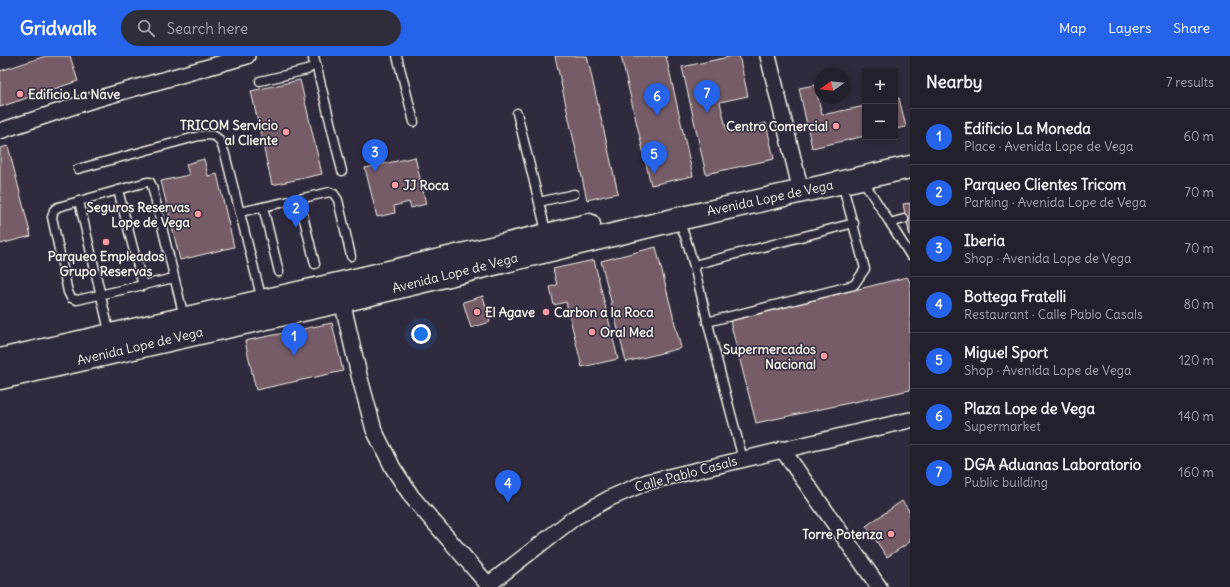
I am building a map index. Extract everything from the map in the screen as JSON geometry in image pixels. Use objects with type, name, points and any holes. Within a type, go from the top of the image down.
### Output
[{"type":"main road","name":"Avenida Lope de Vega","points":[[0,360],[262,301],[340,292],[678,219],[910,152]]},
{"type":"main road","name":"Avenida Lope de Vega","points":[[0,378],[340,292],[547,235],[799,184],[852,180],[910,167]]},
{"type":"street","points":[[0,131],[93,100],[247,56]]},
{"type":"street","points":[[768,56],[799,184]]},
{"type":"street","points":[[340,292],[358,375],[374,430],[393,468],[412,497],[489,586]]},
{"type":"street","name":"Calle Pablo Casals","points":[[489,586],[574,518],[610,498],[647,482],[910,420]]},
{"type":"street","points":[[782,449],[880,587]]},
{"type":"lane","points":[[260,81],[307,70],[314,65],[314,56]]},
{"type":"lane","points":[[314,56],[342,171]]},
{"type":"lane","points":[[397,56],[414,122]]},
{"type":"lane","points":[[517,113],[547,235]]},
{"type":"lane","points":[[78,170],[211,134],[216,136],[221,142],[262,301]]},
{"type":"lane","points":[[707,322],[854,285],[865,268],[854,223],[852,180]]},
{"type":"lane","points":[[852,180],[890,224],[910,255]]},
{"type":"lane","points":[[174,278],[76,300],[71,298],[68,292],[52,217],[54,210],[58,207],[150,182],[152,186],[184,318]]},
{"type":"lane","points":[[118,190],[143,286]]},
{"type":"lane","points":[[240,212],[330,192],[334,194],[338,200],[351,256]]},
{"type":"lane","points":[[539,202],[574,194]]},
{"type":"lane","points":[[299,199],[314,264]]},
{"type":"lane","points":[[79,202],[110,335]]},
{"type":"lane","points":[[263,207],[279,272]]},
{"type":"lane","points":[[678,219],[686,237],[694,265],[707,322],[744,459]]},
{"type":"lane","points":[[890,224],[904,219]]},
{"type":"lane","points":[[694,265],[854,223]]},
{"type":"building","name":"Edificio La Nave","points":[[46,56],[70,56],[78,81],[0,107],[0,71]]},
{"type":"building","points":[[555,56],[587,56],[618,193],[587,200]]},
{"type":"building","points":[[621,56],[666,56],[693,176],[651,185]]},
{"type":"building","points":[[739,56],[748,96],[720,102],[727,132],[766,123],[774,159],[706,174],[682,67]]},
{"type":"building","name":"TRICOM Servicio al Cliente","points":[[300,80],[322,174],[272,185],[251,91]]},
{"type":"building","name":"Centro Comercial","points":[[814,85],[814,104],[819,104],[822,115],[862,107],[862,137],[812,148],[799,88]]},
{"type":"building","points":[[898,98],[906,127],[898,128],[898,104]]},
{"type":"building","points":[[8,146],[31,236],[0,244],[0,148]]},
{"type":"building","name":"JJ Roca","points":[[415,157],[426,204],[411,208],[409,202],[394,206],[395,213],[377,217],[365,168]]},
{"type":"building","name":"Seguros Reservas Lope de Vega","points":[[204,159],[208,176],[217,174],[234,247],[180,260],[161,181],[189,175],[186,164]]},
{"type":"building","points":[[910,203],[910,237],[903,204]]},
{"type":"building","points":[[656,247],[681,348],[626,362],[601,261]]},
{"type":"building","name":"Oral Med","points":[[594,260],[618,359],[582,367],[566,302],[554,305],[550,287],[557,285],[553,269]]},
{"type":"building","name":"Supermercados Nacional","points":[[907,277],[910,282],[910,390],[756,423],[730,321]]},
{"type":"building","name":"El Agave","points":[[483,296],[490,322],[471,328],[463,302]]},
{"type":"building","points":[[332,323],[343,371],[256,390],[245,341]]},
{"type":"building","name":"Torre Potenza","points":[[902,501],[910,512],[910,542],[887,557],[866,526]]},
{"type":"place","name":"Edificio La Nave","points":[[20,94]]},
{"type":"place","name":"DGA Aduanas Laboratorio","points":[[707,113]]},
{"type":"place","name":"Plaza Lope de Vega","points":[[657,116]]},
{"type":"place","name":"Centro Comercial","points":[[836,126]]},
{"type":"place","name":"TRICOM Servicio al Cliente","points":[[286,132]]},
{"type":"place","name":"Iberia","points":[[375,172]]},
{"type":"place","name":"Miguel Sport","points":[[654,174]]},
{"type":"place","name":"JJ Roca","points":[[395,185]]},
{"type":"place","name":"Seguros Reservas Lope de Vega","points":[[198,214]]},
{"type":"place","name":"Parqueo Clientes Tricom","points":[[296,228]]},
{"type":"place","name":"Parqueo Empleados Grupo Reservas","points":[[106,242]]},
{"type":"place","name":"El Agave","points":[[477,312]]},
{"type":"place","name":"Carbon a la Roca","points":[[546,312]]},
{"type":"place","name":"Oral Med","points":[[592,332]]},
{"type":"place","name":"Edificio La Moneda","points":[[294,356]]},
{"type":"place","name":"Supermercados Nacional","points":[[824,356]]},
{"type":"place","name":"Bottega Fratelli","points":[[508,503]]},
{"type":"place","name":"Torre Potenza","points":[[891,534]]}]
